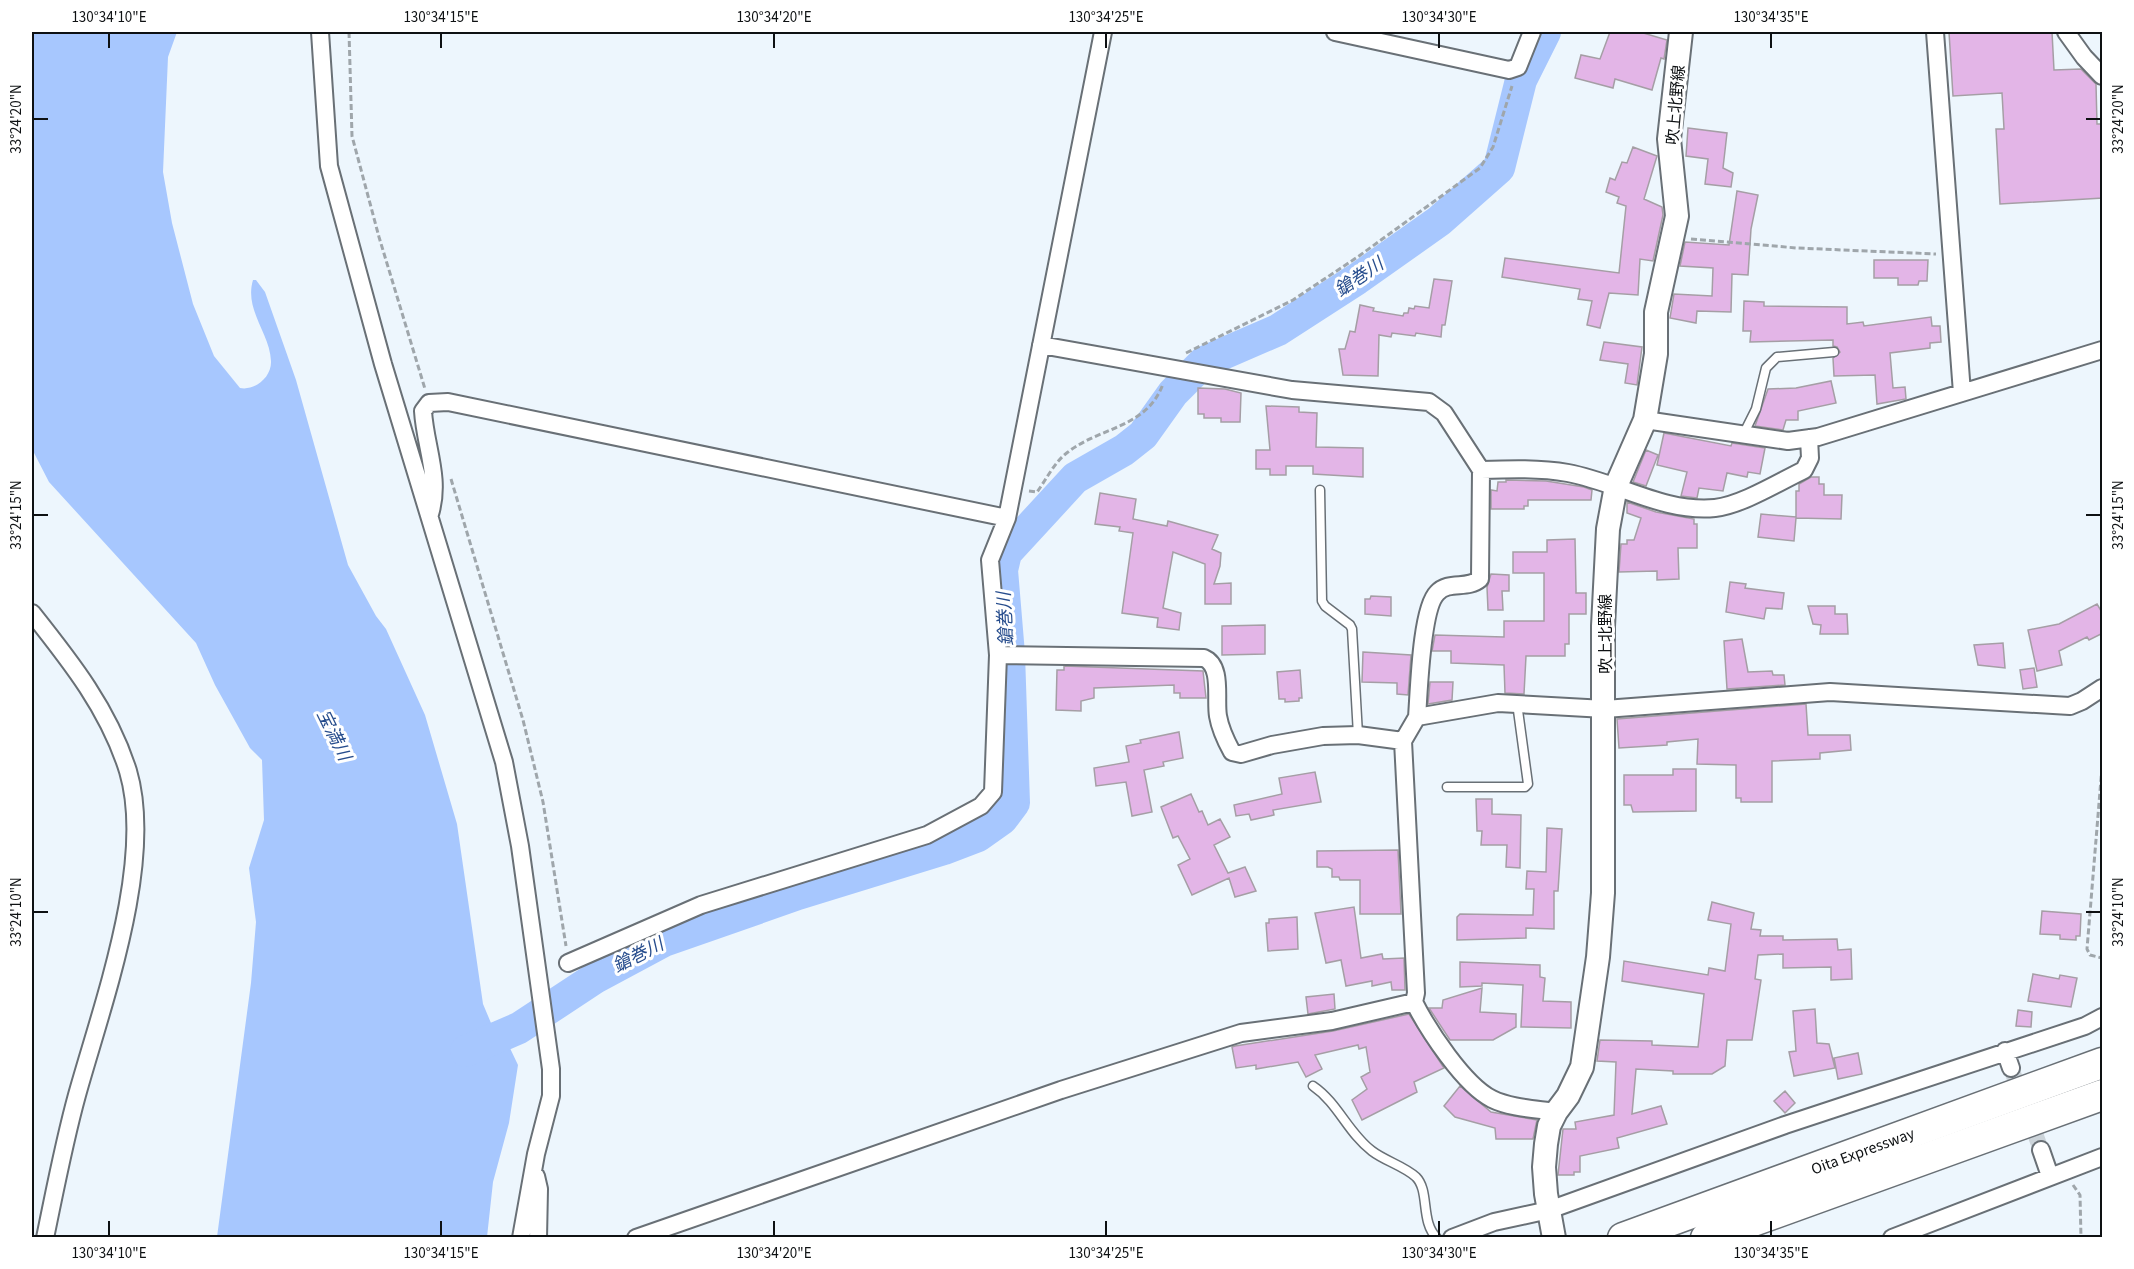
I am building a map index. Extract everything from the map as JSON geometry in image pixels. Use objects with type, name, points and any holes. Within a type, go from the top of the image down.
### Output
[{"type":"highway","name":"Oita Expressway","points":[[1623,1238],[2103,1063]]},
{"type":"highway","name":"Oita Expressway","points":[[1706,1238],[1847,1185],[2103,1095]]},
{"type":"highway","points":[[1729,1238],[1847,1185]]},
{"type":"main road","name":"吹上北野線","points":[[1554,1238],[1544,1167],[1549,1126],[1568,1096],[1582,1067],[1598,957],[1603,893],[1604,615],[1608,529],[1616,486],[1646,420],[1656,354],[1656,312],[1677,216],[1669,139],[1681,32]]},
{"type":"street","points":[[320,32],[329,166],[429,518],[504,762],[520,846],[551,1069],[551,1096],[533,1167],[521,1238]]},
{"type":"street","points":[[568,963],[701,905],[927,835],[981,806],[993,792],[998,655],[990,560],[1007,518],[1103,32]]},
{"type":"street","points":[[1335,32],[1509,70],[1518,67],[1532,32]]},
{"type":"street","points":[[1935,32],[1962,393]]},
{"type":"street","points":[[2066,32],[2084,57],[2103,76]]},
{"type":"street","points":[[1041,345],[1168,370],[1292,390],[1429,402],[1444,413],[1481,470],[1480,579],[1473,585],[1448,586],[1436,593],[1427,610],[1417,717],[1403,741],[1416,993],[1414,1002],[1429,1029],[1464,1076],[1480,1092],[1507,1104],[1556,1112]]},
{"type":"street","points":[[1646,420],[1788,441],[1809,438],[2103,350]]},
{"type":"street","points":[[429,518],[434,502],[433,464],[423,411],[429,403],[448,402],[1007,518]]},
{"type":"street","points":[[1481,470],[1513,469],[1567,473],[1677,506],[1695,509],[1719,507],[1804,470],[1810,458],[1809,438]]},
{"type":"street","points":[[32,613],[79,671],[113,731],[128,772],[133,799],[135,837],[126,915],[73,1110],[45,1238]]},
{"type":"street","points":[[998,655],[1210,660],[1215,669],[1218,717],[1232,752],[1241,754],[1272,745],[1323,736],[1358,735],[1403,741]]},
{"type":"street","points":[[1417,717],[1517,702],[1605,709],[1830,692],[2070,706],[2103,688]]},
{"type":"street","points":[[636,1238],[1061,1090],[1241,1033],[1332,1021],[1414,1002]]},
{"type":"street","points":[[1452,1238],[1494,1222],[1549,1210],[1785,1125],[2085,1026],[2103,1017]]},
{"type":"street","points":[[2005,1051],[2011,1068]]},
{"type":"street","points":[[2041,1149],[2057,1173]]},
{"type":"street","points":[[1892,1238],[2103,1157]]},
{"type":"street","points":[[533,1167],[540,1189],[538,1238]]},
{"type":"lane","points":[[1743,435],[1756,409],[1766,368],[1777,357],[1834,352]]},
{"type":"lane","points":[[1320,490],[1322,601],[1352,629],[1358,735]]},
{"type":"lane","points":[[1447,787],[1525,787],[1528,784],[1517,702]]},
{"type":"lane","points":[[1313,1086],[1335,1106],[1354,1133],[1371,1151],[1416,1177],[1422,1192],[1429,1231],[1437,1238]]},
{"type":"path","points":[[349,32],[352,136],[379,237],[429,403]]},
{"type":"path","points":[[1013,488],[1037,492],[1066,453],[1129,422],[1145,411],[1161,390],[1168,370],[1199,345],[1236,331],[1329,277],[1480,168],[1493,147],[1518,67]]},
{"type":"path","points":[[1672,237],[1797,248],[1952,255]]},
{"type":"path","points":[[452,478],[524,720],[543,802],[568,963]]},
{"type":"path","points":[[2103,767],[2087,949],[2090,955],[2103,958]]},
{"type":"path","points":[[2057,1173],[2080,1195],[2081,1238]]},
{"type":"water","name":"宝満川","points":[[32,32],[177,32],[168,57],[163,172],[172,223],[193,304],[214,356],[240,388],[246,388],[262,382],[271,367],[270,351],[254,311],[251,291],[253,280],[256,280],[265,292],[296,380],[348,565],[376,616],[386,629],[425,715],[457,824],[483,1004],[491,1023],[497,1021],[518,1065],[509,1123],[493,1182],[487,1237],[217,1237],[251,983],[256,922],[249,868],[264,820],[262,760],[250,748],[215,685],[196,643],[49,482],[32,449]]},
{"type":"building","points":[[1610,32],[1640,32],[1667,40],[1664,59],[1661,58],[1652,90],[1615,79],[1613,88],[1575,78],[1581,55],[1600,59]]},
{"type":"building","points":[[1949,32],[2052,32],[2054,70],[2081,69],[2096,84],[2097,124],[2103,124],[2103,198],[2000,204],[1996,129],[2004,129],[2002,93],[1953,96]]},
{"type":"building","points":[[1688,128],[1727,133],[1723,168],[1733,173],[1731,187],[1705,184],[1708,159],[1686,156]]},
{"type":"building","points":[[1633,147],[1657,156],[1644,199],[1662,207],[1663,215],[1653,261],[1640,259],[1638,295],[1609,293],[1600,328],[1587,325],[1592,301],[1578,299],[1580,289],[1502,277],[1505,258],[1619,273],[1626,206],[1617,203],[1619,197],[1606,192],[1610,178],[1615,180],[1622,162],[1627,163]]},
{"type":"building","points":[[1737,191],[1758,195],[1751,229],[1748,275],[1732,274],[1731,312],[1697,311],[1696,323],[1670,318],[1674,294],[1712,296],[1713,268],[1680,266],[1685,242],[1729,245]]},
{"type":"building","points":[[1874,260],[1928,260],[1927,281],[1919,281],[1918,285],[1898,285],[1898,278],[1874,278]]},
{"type":"building","points":[[1434,279],[1452,281],[1441,337],[1416,333],[1415,336],[1392,333],[1391,337],[1379,335],[1378,376],[1343,375],[1339,349],[1345,349],[1350,331],[1355,332],[1360,305],[1374,308],[1373,311],[1403,316],[1404,313],[1408,313],[1409,308],[1414,309],[1415,306],[1429,308]]},
{"type":"building","points":[[1744,301],[1764,302],[1764,306],[1847,307],[1847,324],[1863,322],[1864,326],[1931,317],[1932,326],[1940,326],[1941,342],[1930,343],[1930,348],[1890,353],[1893,388],[1905,387],[1906,399],[1877,404],[1875,375],[1834,376],[1833,358],[1840,352],[1837,347],[1833,346],[1833,340],[1750,342],[1751,331],[1743,331]]},
{"type":"building","points":[[1604,342],[1642,347],[1637,385],[1625,383],[1628,364],[1600,360]]},
{"type":"building","points":[[1831,381],[1836,403],[1798,411],[1798,420],[1786,420],[1783,430],[1755,426],[1768,389],[1796,388]]},
{"type":"building","points":[[1198,388],[1225,389],[1241,393],[1240,422],[1221,422],[1221,418],[1204,418],[1204,414],[1198,414]]},
{"type":"building","points":[[1266,406],[1299,407],[1299,412],[1317,413],[1316,447],[1363,448],[1363,477],[1313,474],[1313,466],[1286,466],[1286,475],[1270,475],[1270,469],[1256,469],[1256,450],[1270,450]]},
{"type":"building","points":[[1664,433],[1731,446],[1732,443],[1765,448],[1760,474],[1748,472],[1747,477],[1727,473],[1723,491],[1699,488],[1697,498],[1681,496],[1687,472],[1657,465]]},
{"type":"building","points":[[1646,450],[1658,455],[1646,486],[1633,482]]},
{"type":"building","points":[[1811,477],[1819,477],[1819,484],[1824,484],[1824,495],[1842,495],[1841,519],[1796,518],[1794,541],[1758,537],[1761,514],[1796,517],[1796,491],[1799,491],[1799,484]]},
{"type":"building","points":[[1506,480],[1546,481],[1584,487],[1592,490],[1591,500],[1528,500],[1528,506],[1524,506],[1524,509],[1491,509],[1491,490],[1497,491],[1498,482],[1506,482]]},
{"type":"building","points":[[1100,493],[1136,499],[1133,519],[1167,526],[1168,521],[1218,535],[1212,549],[1221,553],[1220,566],[1214,584],[1231,583],[1231,604],[1205,604],[1205,564],[1173,552],[1163,608],[1181,613],[1179,630],[1157,627],[1158,618],[1122,613],[1133,533],[1119,531],[1120,527],[1095,524]]},
{"type":"building","points":[[1627,502],[1656,512],[1694,519],[1694,524],[1697,524],[1697,548],[1678,548],[1679,579],[1657,580],[1657,571],[1619,572],[1621,544],[1627,544],[1627,540],[1634,540],[1641,518],[1627,513]]},
{"type":"building","points":[[1575,539],[1576,593],[1586,593],[1586,614],[1569,614],[1569,644],[1565,644],[1565,656],[1526,656],[1524,694],[1505,693],[1504,665],[1451,663],[1451,651],[1432,651],[1435,635],[1504,637],[1504,621],[1544,621],[1544,573],[1513,573],[1513,552],[1547,552],[1547,540]]},
{"type":"building","points":[[1491,574],[1509,575],[1509,591],[1502,591],[1503,610],[1488,610],[1487,587]]},
{"type":"building","points":[[1730,582],[1746,584],[1745,588],[1784,593],[1782,609],[1766,608],[1764,619],[1726,612]]},
{"type":"building","points":[[1371,596],[1391,597],[1391,616],[1365,614],[1365,599],[1370,599]]},
{"type":"building","points":[[2097,604],[2103,614],[2103,633],[2089,640],[2087,637],[2059,651],[2062,665],[2037,671],[2028,630],[2059,624]]},
{"type":"building","points":[[1808,606],[1835,606],[1835,614],[1847,614],[1848,634],[1820,634],[1821,625],[1813,624]]},
{"type":"building","points":[[1265,625],[1265,654],[1222,655],[1222,626]]},
{"type":"building","points":[[1742,639],[1748,672],[1772,671],[1773,675],[1784,675],[1785,685],[1727,689],[1724,641]]},
{"type":"building","points":[[2003,643],[2005,668],[1978,665],[1974,645]]},
{"type":"building","points":[[1363,652],[1411,655],[1408,695],[1397,694],[1397,683],[1362,682]]},
{"type":"building","points":[[1064,666],[1203,671],[1206,698],[1180,698],[1180,693],[1174,693],[1174,685],[1094,688],[1094,698],[1081,701],[1081,711],[1056,710],[1057,670],[1064,670]]},
{"type":"building","points":[[2034,668],[2037,687],[2023,689],[2020,670]]},
{"type":"building","points":[[1300,670],[1302,698],[1299,698],[1299,701],[1285,702],[1285,699],[1279,699],[1277,672]]},
{"type":"building","points":[[1430,682],[1453,682],[1452,700],[1428,704]]},
{"type":"building","points":[[1806,704],[1808,735],[1850,735],[1851,750],[1820,753],[1820,759],[1772,761],[1772,802],[1741,802],[1741,798],[1736,798],[1736,765],[1697,764],[1698,739],[1667,742],[1667,745],[1619,748],[1617,719]]},
{"type":"building","points":[[1179,732],[1183,758],[1163,762],[1164,766],[1144,770],[1152,812],[1132,816],[1126,782],[1096,786],[1094,768],[1129,762],[1126,746],[1141,743],[1140,740]]},
{"type":"building","points":[[1673,769],[1696,769],[1696,811],[1633,812],[1631,805],[1624,805],[1624,775],[1673,775]]},
{"type":"building","points":[[1315,772],[1321,802],[1273,810],[1274,815],[1251,820],[1249,814],[1236,816],[1234,805],[1282,794],[1279,778]]},
{"type":"building","points":[[1191,794],[1208,825],[1220,819],[1230,837],[1214,845],[1228,873],[1245,867],[1256,891],[1235,897],[1229,878],[1192,895],[1178,865],[1190,859],[1178,836],[1173,838],[1161,807]]},
{"type":"building","points":[[1476,799],[1492,799],[1492,814],[1521,815],[1520,868],[1506,867],[1507,845],[1481,845],[1482,831],[1477,831]]},
{"type":"building","points":[[1547,828],[1562,829],[1558,891],[1554,891],[1554,929],[1526,928],[1526,938],[1457,940],[1457,917],[1460,914],[1533,915],[1534,889],[1526,889],[1527,871],[1546,872]]},
{"type":"building","points":[[1398,850],[1401,914],[1360,914],[1360,880],[1340,880],[1339,877],[1332,877],[1332,869],[1317,867],[1317,851]]},
{"type":"building","points":[[1712,902],[1754,913],[1751,929],[1761,930],[1760,936],[1783,936],[1783,940],[1837,939],[1838,950],[1851,949],[1852,979],[1831,980],[1831,967],[1783,968],[1783,954],[1758,955],[1755,979],[1761,980],[1752,1040],[1727,1040],[1725,1066],[1712,1074],[1673,1074],[1673,1071],[1636,1069],[1632,1114],[1661,1106],[1667,1124],[1617,1138],[1619,1148],[1580,1156],[1580,1172],[1574,1172],[1574,1175],[1558,1175],[1563,1129],[1576,1129],[1575,1122],[1614,1115],[1616,1062],[1597,1061],[1600,1040],[1652,1041],[1652,1045],[1698,1047],[1704,994],[1622,981],[1624,961],[1708,975],[1709,968],[1725,971],[1731,924],[1708,920]]},
{"type":"building","points":[[1354,907],[1361,958],[1382,954],[1383,959],[1404,958],[1405,990],[1392,990],[1391,982],[1372,986],[1372,981],[1346,986],[1341,960],[1326,963],[1315,913]]},
{"type":"building","points":[[2042,911],[2081,914],[2080,936],[2076,936],[2076,940],[2060,939],[2060,935],[2040,934]]},
{"type":"building","points":[[1297,917],[1298,949],[1268,951],[1266,923],[1269,923],[1269,919]]},
{"type":"building","points":[[1460,962],[1540,965],[1540,977],[1545,978],[1543,1001],[1571,1002],[1571,1028],[1521,1027],[1523,985],[1482,983],[1482,986],[1460,987]]},
{"type":"building","points":[[2033,974],[2059,979],[2060,975],[2077,978],[2071,1007],[2028,1001]]},
{"type":"building","points":[[1482,988],[1480,1012],[1516,1014],[1516,1027],[1493,1040],[1450,1040],[1429,1008],[1442,1008],[1443,1000]]},
{"type":"building","points":[[1334,994],[1335,1009],[1308,1014],[1306,997]]},
{"type":"building","points":[[1815,1009],[1817,1043],[1829,1044],[1835,1068],[1794,1076],[1789,1052],[1796,1051],[1793,1011]]},
{"type":"building","points":[[2018,1010],[2032,1012],[2031,1027],[2016,1026]]},
{"type":"building","points":[[1409,1014],[1444,1068],[1414,1082],[1417,1092],[1362,1120],[1352,1100],[1367,1089],[1361,1077],[1370,1072],[1366,1047],[1359,1049],[1358,1045],[1315,1055],[1322,1069],[1306,1077],[1298,1062],[1256,1069],[1256,1065],[1236,1068],[1232,1047],[1235,1046],[1333,1031]]},
{"type":"building","points":[[1858,1053],[1862,1074],[1838,1079],[1834,1058]]},
{"type":"building","points":[[1460,1086],[1491,1112],[1537,1120],[1533,1139],[1496,1139],[1495,1128],[1455,1117],[1444,1106]]},
{"type":"building","points":[[1785,1091],[1795,1103],[1785,1113],[1774,1101]]},
{"type":"waterway","name":"鎗巻川","points":[[466,1051],[519,1028],[595,978],[664,941],[798,894],[944,849],[978,836],[1002,819],[1014,803],[1009,654],[1002,570],[1006,553],[1075,478],[1124,450],[1143,435],[1173,393],[1204,362],[1278,330],[1357,279],[1439,221],[1499,168],[1521,80],[1545,32]]},
{"type":"tunnel","points":[[2011,1068],[2041,1150]]}]
